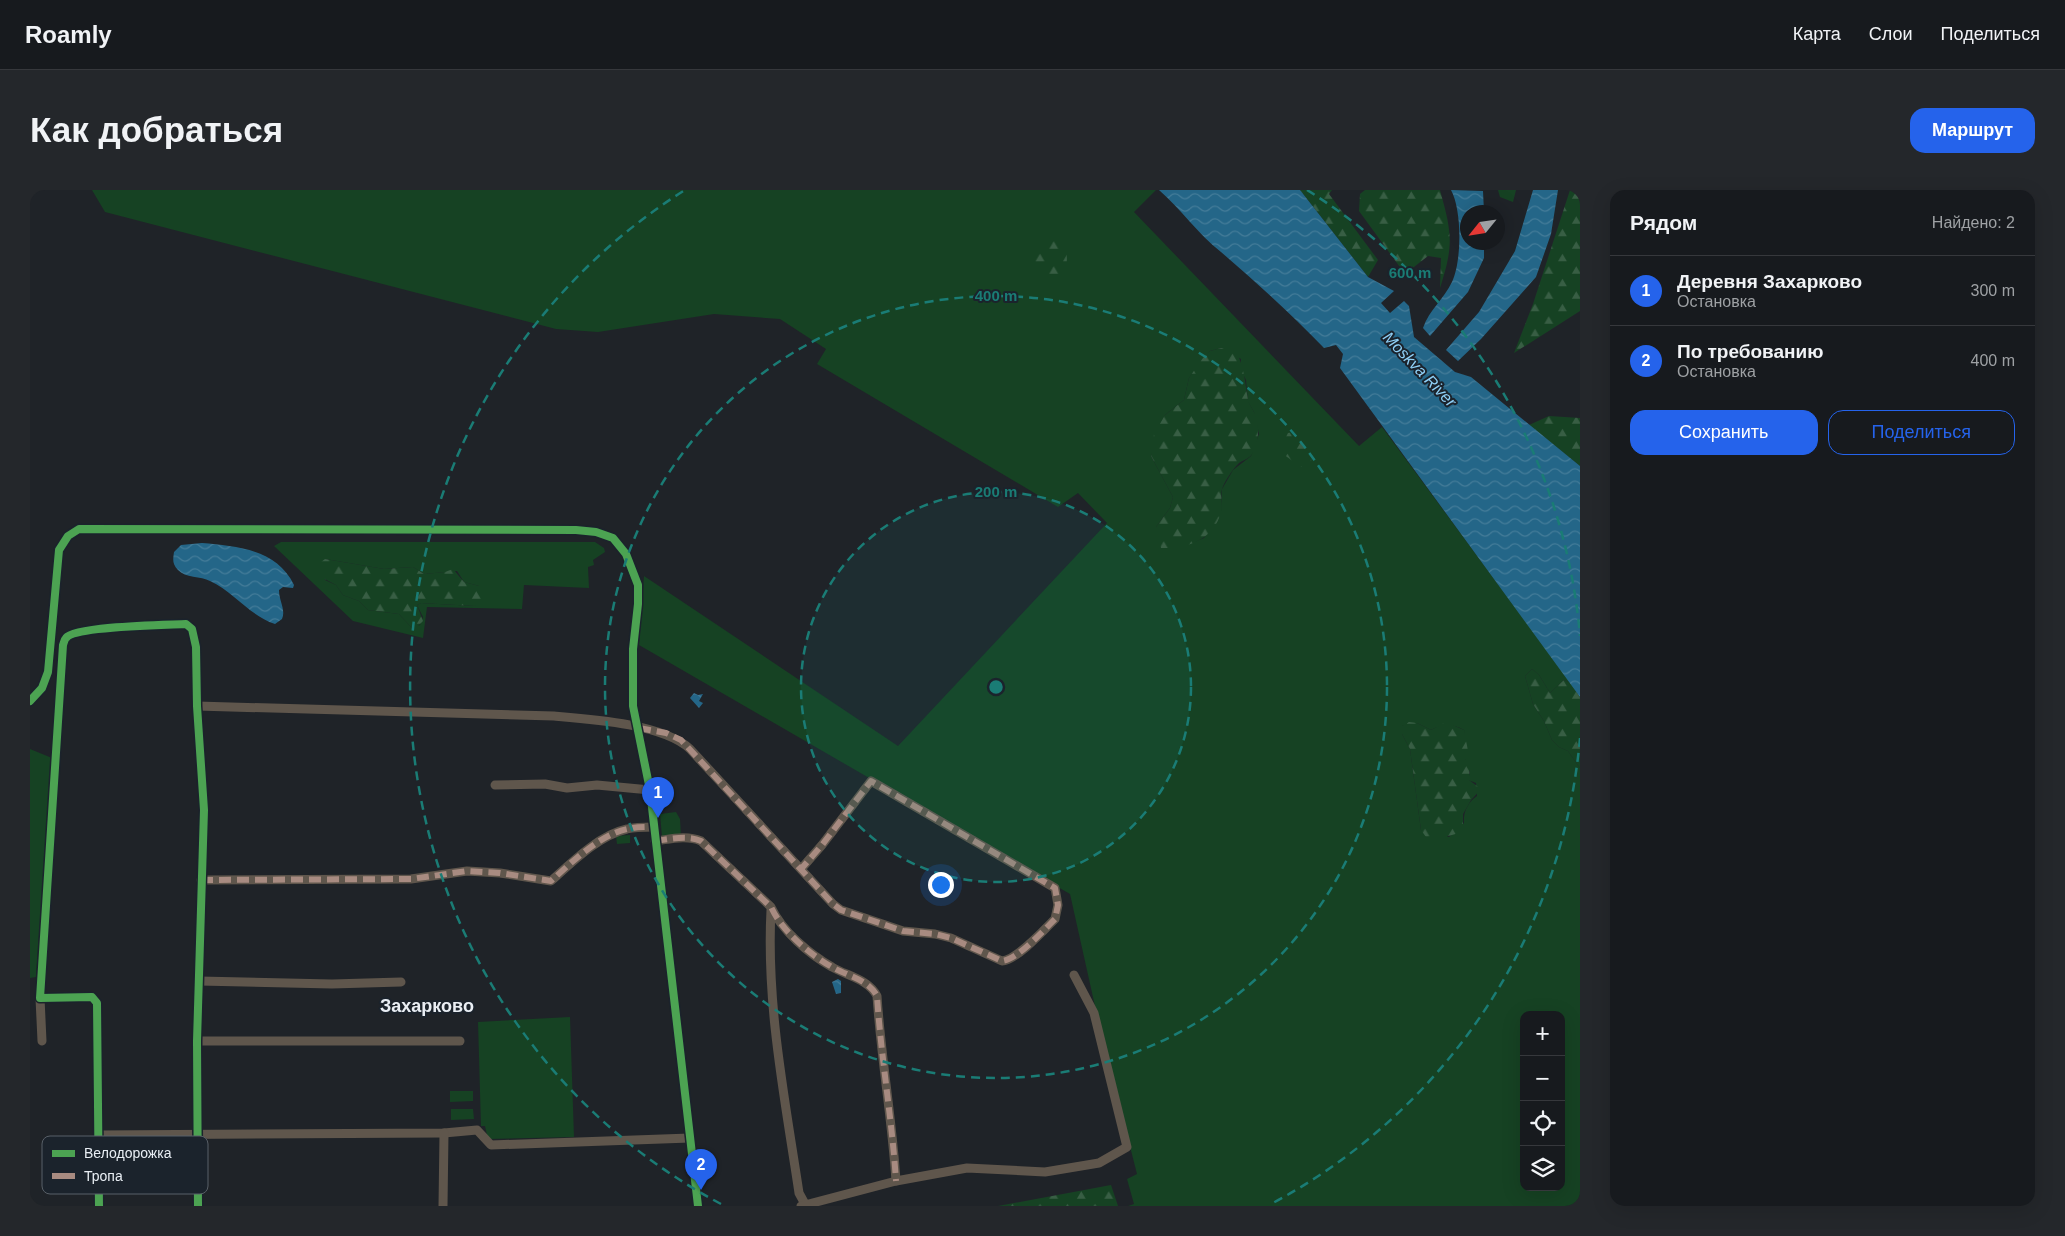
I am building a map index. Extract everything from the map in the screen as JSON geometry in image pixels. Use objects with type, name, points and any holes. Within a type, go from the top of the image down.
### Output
[{"type":"street","points":[[30,702],[42,688],[48,672],[60,550],[68,536],[79,529],[576,530],[596,532],[613,538],[626,554],[636,576],[638,604],[633,650],[633,706],[639,728],[650,790],[698,1206]]},
{"type":"street","points":[[42,1041],[40,998],[63,645],[66,638],[72,634],[102,628],[186,624],[192,629],[196,647],[197,706],[204,810],[197,1041],[198,1135]]},
{"type":"street","points":[[197,706],[554,716],[599,719],[666,734],[681,740],[801,869],[841,910],[903,931],[935,934],[951,938],[1002,961],[1006,961],[1024,948],[1055,919],[1057,913],[1055,888],[871,781],[801,869]]},
{"type":"street","points":[[495,785],[544,784],[567,788],[597,785],[650,790]]},
{"type":"street","points":[[201,880],[412,879],[467,871],[500,873],[551,881],[583,852],[617,832],[627,829],[654,827]]},
{"type":"street","points":[[655,841],[694,838],[701,842],[771,907],[776,918],[815,956],[831,967],[868,984],[877,996],[880,1046],[888,1093],[896,1180]]},
{"type":"street","points":[[771,907],[770,933],[773,1008],[782,1087],[799,1193],[803,1205],[896,1180],[967,1168],[1044,1172],[1099,1163],[1127,1147],[1094,1013],[1074,975]]},
{"type":"street","points":[[199,981],[332,984],[401,982]]},
{"type":"street","points":[[40,998],[92,997],[97,1003],[98,1135],[444,1133],[477,1130],[492,1145],[690,1138]]},
{"type":"street","points":[[197,1041],[460,1041]]},
{"type":"street","points":[[443,1206],[444,1133]]},
{"type":"green space","points":[[92,190],[1156,190],[1134,212],[1359,446],[1382,427],[1571,683],[1564,680],[1550,693],[1539,675],[1532,669],[1525,676],[1533,704],[1544,721],[1552,740],[1559,747],[1568,751],[1580,768],[1580,1206],[1128,1206],[1134,1204],[1127,1179],[1137,1174],[1101,1033],[1070,894],[639,645],[644,576],[898,746],[1107,523],[1078,493],[1058,507],[817,364],[826,349],[780,319],[714,314],[598,332],[556,329],[105,212]],"holes":[[[1221,348],[1241,359],[1241,370],[1246,380],[1248,402],[1254,412],[1259,434],[1251,456],[1233,470],[1222,489],[1221,511],[1204,538],[1194,542],[1156,527],[1170,508],[1173,497],[1151,456],[1165,415],[1184,400],[1189,378],[1210,351]],[[1417,723],[1431,730],[1448,725],[1464,730],[1465,759],[1470,772],[1468,780],[1476,783],[1477,796],[1467,808],[1464,815],[1464,823],[1449,837],[1442,834],[1435,836],[1421,830],[1410,749],[1402,734],[1402,726]]]},
{"type":"green space","points":[[1300,190],[1332,190],[1329,194],[1378,260],[1368,277]]},
{"type":"green space","points":[[1365,190],[1440,190],[1450,239],[1448,260],[1440,288],[1441,258],[1428,256],[1405,274],[1359,211],[1360,194]]},
{"type":"green space","points":[[1498,190],[1516,190],[1513,202],[1500,197]]},
{"type":"green space","points":[[1570,190],[1580,190],[1580,311],[1514,353],[1533,304]]},
{"type":"green space","points":[[1052,237],[1061,244],[1066,252],[1066,267],[1064,272],[1043,279],[1034,269],[1034,255],[1041,239]]},
{"type":"green space","points":[[1221,348],[1235,349],[1240,361],[1249,404],[1258,424],[1256,445],[1251,456],[1239,463],[1225,482],[1221,492],[1222,506],[1218,521],[1206,536],[1181,547],[1161,548],[1156,527],[1170,508],[1173,497],[1151,456],[1154,434],[1165,415],[1184,400],[1189,378],[1202,359],[1210,351]]},
{"type":"green space","points":[[1549,416],[1580,418],[1580,466],[1529,425]]},
{"type":"green space","points":[[1299,431],[1309,438],[1314,448],[1311,461],[1301,467],[1283,454],[1283,443],[1288,433]]},
{"type":"green space","points":[[281,542],[595,542],[604,548],[605,552],[593,560],[594,565],[588,567],[589,588],[524,585],[522,609],[427,607],[423,638],[353,621],[274,546]],"holes":[[[325,559],[384,569],[413,567],[424,574],[457,571],[464,582],[479,586],[475,606],[421,603],[417,605],[423,617],[420,625],[412,628],[399,614],[368,610],[359,601],[343,595],[336,585],[325,580]]]},
{"type":"green space","points":[[325,559],[384,569],[413,567],[424,574],[445,572],[453,569],[464,582],[479,586],[484,593],[481,601],[475,606],[421,603],[417,605],[423,621],[416,628],[412,628],[399,614],[368,610],[359,601],[343,595],[336,585],[321,577],[316,566]]},
{"type":"green space","points":[[1532,669],[1539,675],[1550,693],[1564,680],[1571,683],[1580,697],[1580,768],[1568,751],[1559,747],[1552,740],[1544,721],[1533,704],[1525,676]]},
{"type":"green space","points":[[1409,722],[1417,723],[1431,730],[1446,722],[1464,730],[1468,751],[1465,759],[1470,764],[1469,780],[1481,789],[1471,800],[1463,814],[1463,830],[1459,833],[1426,837],[1421,830],[1410,749],[1402,734],[1402,726]]},
{"type":"green space","points":[[30,749],[52,758],[36,977],[30,978]]},
{"type":"green space","points":[[676,812],[680,819],[681,836],[662,837],[660,814]]},
{"type":"green space","points":[[630,835],[630,843],[617,844],[616,836]]},
{"type":"green space","points":[[570,1017],[574,1137],[488,1139],[485,1126],[481,1126],[478,1022]]},
{"type":"green space","points":[[450,1091],[473,1091],[473,1101],[450,1102]]},
{"type":"green space","points":[[451,1109],[473,1109],[474,1119],[451,1120]]},
{"type":"green space","points":[[1111,1185],[1118,1206],[998,1206]]},
{"type":"water","name":"Moskva River","points":[[1159,190],[1300,190],[1368,277],[1394,291],[1381,303],[1390,313],[1404,301],[1409,306],[1414,337],[1455,372],[1471,377],[1580,466],[1580,697],[1340,368],[1343,354],[1336,345],[1324,348],[1274,299],[1205,237]]},
{"type":"water","points":[[1451,190],[1483,191],[1484,205],[1460,205],[1460,250],[1484,250],[1484,258],[1468,292],[1430,336],[1423,328],[1452,282],[1458,262],[1459,222],[1455,199]]},
{"type":"water","points":[[1533,190],[1558,190],[1551,234],[1536,277],[1481,339],[1458,361],[1446,350],[1479,312],[1515,251]]},
{"type":"water","points":[[202,543],[242,548],[254,552],[277,564],[287,573],[294,585],[293,588],[283,587],[279,590],[283,612],[282,619],[275,624],[266,620],[219,586],[206,579],[181,573],[174,564],[174,552],[181,545]]},
{"type":"water","points":[[694,693],[698,695],[703,694],[699,701],[703,703],[699,708],[690,698]]},
{"type":"water","points":[[838,979],[841,981],[841,993],[836,994],[832,982]]},
{"type":"marked path","points":[[639,728],[666,733],[681,740],[833,904],[841,910],[903,931],[935,934],[951,938],[1002,961],[1015,956],[1030,944],[1055,919],[1058,905],[1055,888],[871,781],[801,869]]},
{"type":"marked path","points":[[201,880],[411,879],[467,871],[500,873],[551,881],[586,850],[606,837],[630,828],[654,827]]},
{"type":"marked path","points":[[655,841],[685,838],[701,841],[771,907],[782,925],[805,949],[832,967],[863,982],[873,990],[877,996],[896,1181]]},
{"type":"cycle path","points":[[30,701],[42,688],[48,672],[59,550],[68,536],[79,529],[576,530],[596,532],[613,538],[626,554],[638,585],[633,649],[633,706],[650,790],[698,1206]]},
{"type":"cycle path","points":[[98,1136],[97,1003],[92,997],[40,998],[63,645],[66,638],[86,631],[186,624],[192,629],[196,647],[197,706],[204,810],[197,1041],[198,1136]]},
{"type":"cycle path","points":[[99,1194],[99,1206]]},
{"type":"cycle path","points":[[198,1194],[198,1206]]},
{"type":"place","name":"Деревня Захарково","points":[[658,818]]},
{"type":"place","name":"По требованию","points":[[701,1190]]},
{"type":"district","name":"Захарково","points":[[427,1006]]}]
